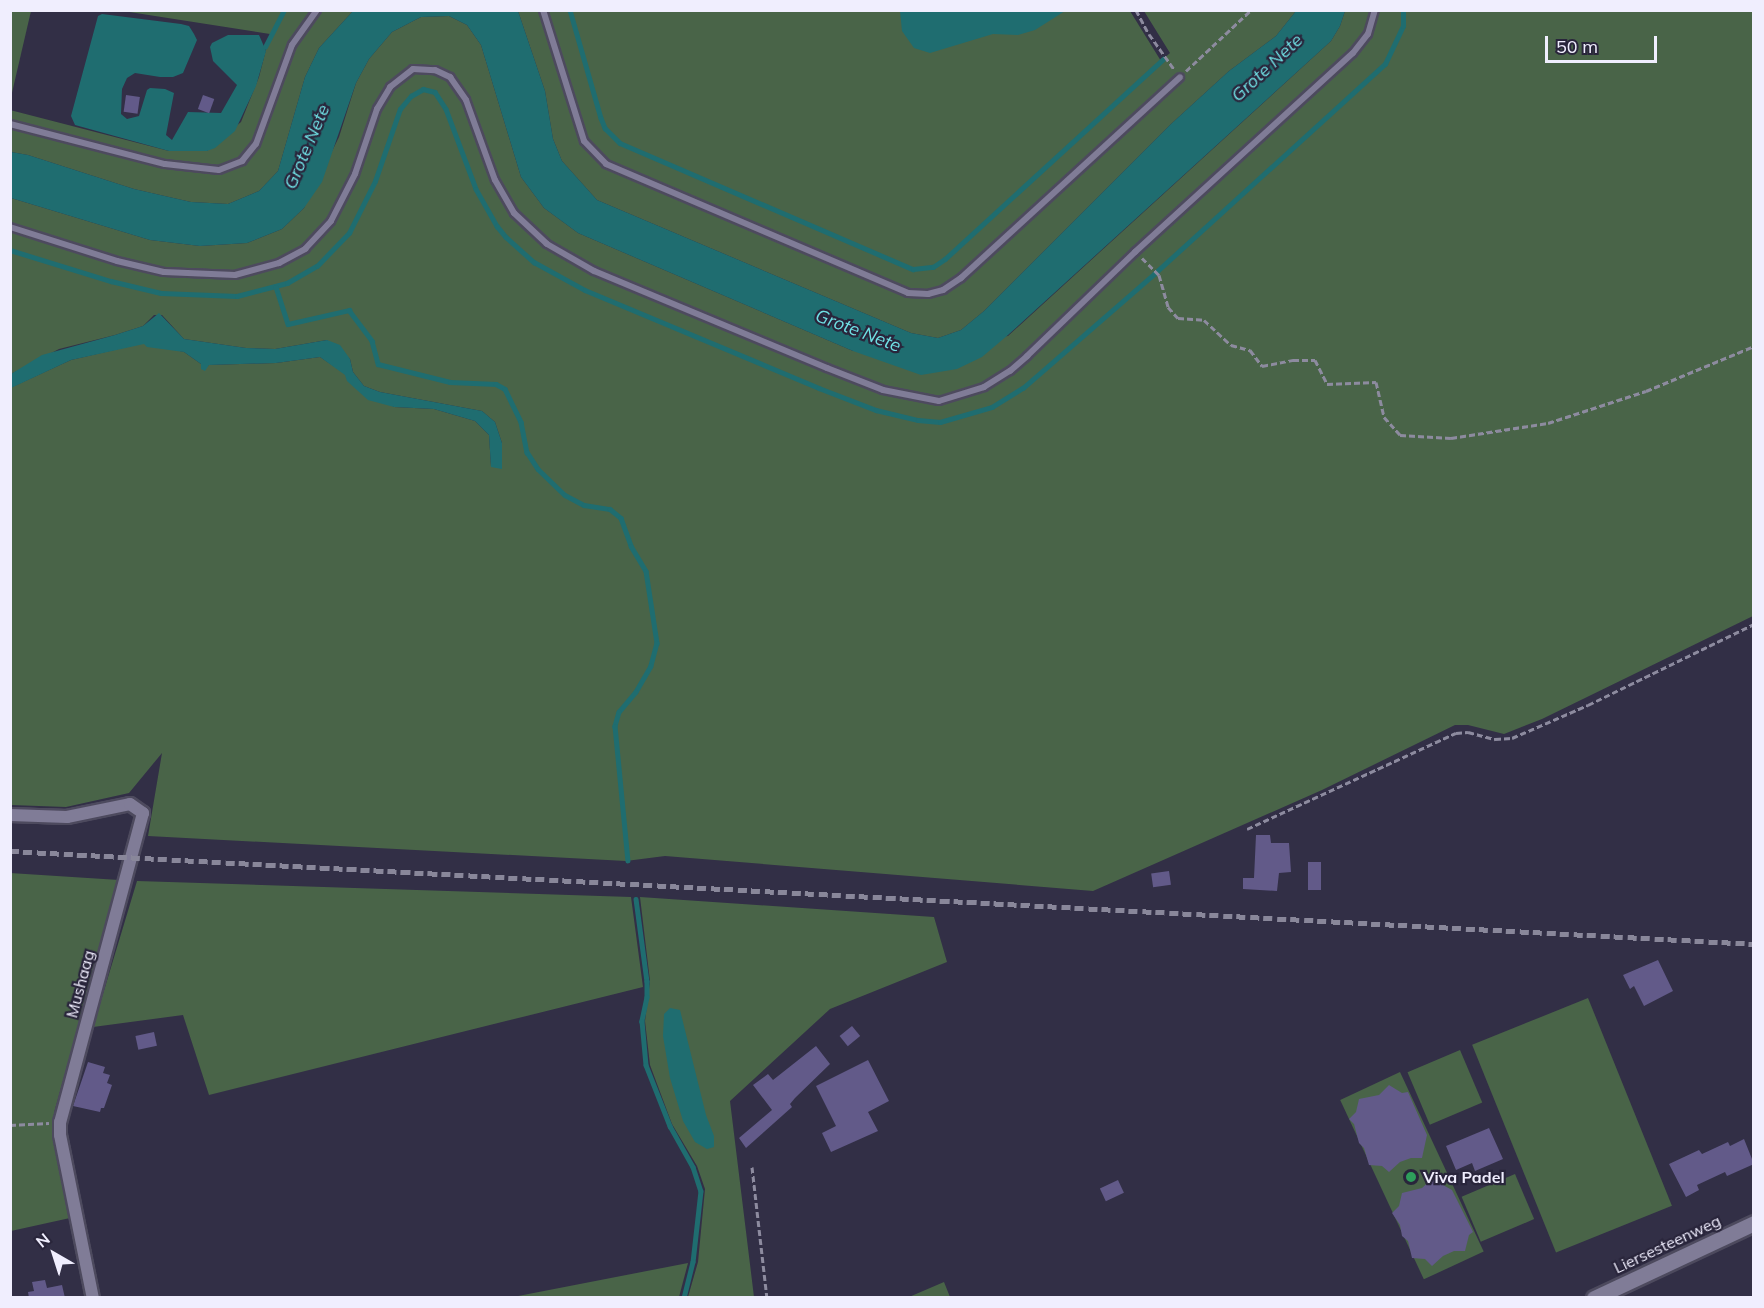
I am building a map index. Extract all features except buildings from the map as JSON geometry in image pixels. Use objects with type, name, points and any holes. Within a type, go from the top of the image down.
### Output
[{"type":"street","name":"Mushaag","points":[[10,815],[67,817],[130,804],[143,813],[60,1122],[60,1135],[93,1298]]},
{"type":"street","name":"Liersesteenweg","points":[[1594,1298],[1754,1223]]},
{"type":"lane","points":[[10,124],[165,164],[219,170],[242,161],[256,144],[292,45],[316,10]]},
{"type":"lane","points":[[543,10],[584,141],[606,164],[908,293],[928,294],[943,290],[961,278],[1180,77]]},
{"type":"lane","points":[[10,227],[117,261],[164,272],[235,275],[279,263],[304,249],[331,221],[355,174],[382,99],[397,79],[413,69],[423,68],[445,73],[461,92],[501,192],[522,223],[547,244],[604,275],[827,368],[905,396],[939,401],[969,393],[996,380],[1027,356],[1135,252],[1353,53],[1368,34],[1374,10]]},
{"type":"path","points":[[1136,10],[1149,34],[1180,77],[1251,10]]},
{"type":"path","points":[[1135,252],[1159,275],[1168,307],[1178,318],[1204,320],[1231,345],[1250,350],[1262,366],[1293,360],[1315,360],[1327,384],[1376,382],[1384,417],[1400,435],[1451,438],[1548,423],[1646,391],[1754,346]]},
{"type":"path","points":[[1247,829],[1456,733],[1468,732],[1495,739],[1512,738],[1588,705],[1754,624]]},
{"type":"path","points":[[10,1125],[60,1122]]},
{"type":"path","points":[[752,1167],[767,1298]]},
{"type":"shaded area","points":[[10,11],[31,11],[11,97]]},
{"type":"shaded area","points":[[123,11],[353,11],[319,48],[305,77],[278,171],[259,191],[228,204],[191,202],[134,189],[28,155],[11,152],[10,110],[169,151],[207,151],[241,122],[259,77],[270,34]]},
{"type":"shaded area","points":[[518,11],[1130,11],[1161,61],[1170,53],[1144,11],[1296,11],[1276,36],[1229,71],[1171,124],[984,311],[961,330],[938,338],[911,333],[597,200],[562,161],[553,139],[545,91]]},
{"type":"shaded area","points":[[1345,11],[1753,11],[1753,616],[1542,719],[1504,734],[1468,725],[1455,725],[1322,790],[1093,891],[665,856],[626,861],[148,836],[162,753],[129,793],[66,807],[11,805],[10,388],[71,360],[144,343],[184,352],[201,364],[201,369],[209,365],[276,363],[320,357],[394,407],[434,409],[475,421],[489,435],[491,466],[502,443],[495,422],[482,411],[380,392],[364,386],[353,372],[350,359],[327,340],[275,349],[246,348],[184,339],[162,315],[154,315],[143,326],[59,349],[11,374],[11,198],[150,240],[200,246],[247,243],[282,229],[304,208],[339,137],[356,83],[369,59],[392,32],[421,17],[449,16],[467,25],[481,45],[521,177],[544,208],[578,233],[853,351],[1008,336],[1331,41],[1340,26]]},
{"type":"shaded area","points":[[10,873],[119,880],[54,1113],[53,1136],[70,1218],[11,1231]]},
{"type":"shaded area","points":[[137,881],[631,897],[643,987],[209,1095],[183,1015],[93,1027]]},
{"type":"shaded area","points":[[640,897],[934,917],[947,962],[830,1009],[730,1101],[754,1297],[688,1297],[698,1262],[705,1189],[697,1166],[672,1124],[650,1065],[645,1021],[650,981]]},
{"type":"shaded area","points":[[1588,998],[1672,1206],[1556,1253],[1472,1045]]},
{"type":"shaded area","name":"Viva Padel","points":[[1460,1050],[1482,1102],[1430,1125],[1408,1072]]},
{"type":"shaded area","name":"Viva Padel","points":[[1400,1072],[1484,1251],[1424,1279],[1340,1100]]},
{"type":"shaded area","name":"Viva Padel","points":[[1515,1174],[1534,1219],[1481,1242],[1462,1197]]},
{"type":"shaded area","points":[[688,1263],[679,1297],[513,1297]]},
{"type":"shaded area","points":[[944,1282],[950,1297],[909,1297]]},
{"type":"water","points":[[900,10],[1065,11],[1035,30],[1018,35],[993,34],[930,53],[914,48],[902,31]]},
{"type":"water","name":"Grote Nete","points":[[353,11],[518,11],[545,91],[553,139],[562,161],[597,200],[911,333],[938,338],[961,330],[984,311],[1171,124],[1229,71],[1276,36],[1296,11],[1345,11],[1340,26],[1331,41],[1008,335],[982,357],[957,369],[921,375],[853,351],[578,233],[544,208],[521,177],[481,45],[467,25],[449,16],[421,17],[392,32],[369,59],[356,83],[322,182],[304,208],[282,229],[247,243],[200,246],[150,240],[11,198],[11,152],[28,155],[134,189],[191,202],[228,204],[259,191],[278,171],[305,77],[319,48]]},
{"type":"water","points":[[102,14],[181,24],[189,26],[194,34],[197,40],[183,73],[173,77],[160,77],[135,73],[127,78],[122,89],[121,114],[127,119],[139,116],[147,90],[150,88],[165,89],[174,93],[166,135],[172,140],[188,112],[221,113],[237,85],[213,61],[210,47],[212,43],[228,35],[259,35],[266,51],[256,86],[235,131],[215,148],[207,151],[169,151],[75,125],[71,116],[98,16]]},
{"type":"water","points":[[159,313],[184,339],[246,348],[275,349],[327,340],[340,345],[350,359],[353,372],[364,386],[380,392],[482,411],[495,422],[502,443],[502,469],[491,467],[489,435],[475,421],[434,409],[394,407],[368,400],[347,381],[345,375],[320,357],[276,363],[209,365],[205,371],[201,369],[201,364],[184,352],[147,347],[144,344],[71,360],[11,388],[11,374],[42,355],[143,326]]},
{"type":"water","points":[[670,1008],[680,1010],[706,1115],[714,1136],[714,1147],[707,1149],[695,1142],[683,1121],[670,1078],[663,1036],[664,1014]]},
{"type":"waterway","points":[[265,47],[284,10]]},
{"type":"waterway","points":[[570,10],[601,118],[605,128],[620,143],[913,269],[933,267],[945,259],[1163,59]]},
{"type":"waterway","points":[[10,250],[111,281],[161,293],[237,296],[287,283],[317,266],[349,233],[375,181],[400,109],[411,96],[423,89],[435,92],[446,109],[476,189],[497,226],[534,262],[585,290],[819,388],[876,410],[918,420],[940,422],[992,407],[1023,388],[1154,274],[1385,64],[1403,26],[1403,10]]},
{"type":"waterway","points":[[276,287],[288,324],[349,310],[372,341],[378,364],[450,382],[496,384],[505,389],[521,422],[527,452],[538,469],[565,495],[584,505],[610,509],[621,518],[631,546],[646,571],[657,643],[651,666],[636,692],[619,712],[615,726],[628,860]]},
{"type":"waterway","points":[[636,899],[647,981],[647,997],[642,1021],[646,1065],[670,1126],[693,1167],[701,1191],[693,1262],[684,1298]]},
{"type":"railway","points":[[10,851],[1754,944]]},
{"type":"place","name":"Viva Padel","points":[[1411,1177]]}]
